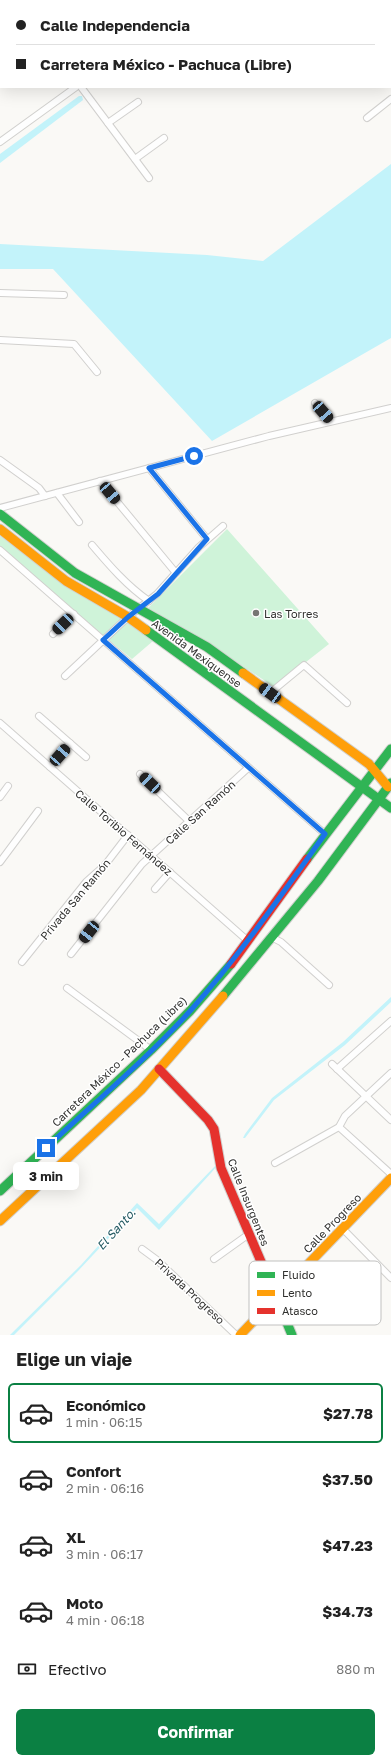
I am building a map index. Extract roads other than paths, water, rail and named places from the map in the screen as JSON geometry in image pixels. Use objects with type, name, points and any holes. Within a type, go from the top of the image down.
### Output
[{"type":"main road","name":"Avenida Mexiquense","points":[[0,514],[75,573],[207,647],[369,764],[389,785]]},
{"type":"main road","name":"Avenida Mexiquense","points":[[0,529],[66,581],[128,617],[391,808]]},
{"type":"main road","name":"Carretera México - Pachuca (Libre)","points":[[0,1191],[151,1050],[190,1011],[232,963],[325,834],[391,749]]},
{"type":"main road","points":[[0,1222],[141,1090],[208,1014],[318,881],[389,785]]},
{"type":"main road","name":"Calle Insurgentes","points":[[159,1069],[208,1120],[214,1129],[221,1168],[261,1261]]},
{"type":"main road","name":"Calle Progreso","points":[[312,1261],[391,1178]]},
{"type":"main road","name":"Calle Progreso","points":[[240,1335],[250,1325]]},
{"type":"main road","name":"Calle Insurgentes","points":[[288,1325],[292,1335]]},
{"type":"street","points":[[0,142],[75,88]]},
{"type":"street","points":[[82,88],[149,178]]},
{"type":"street","points":[[367,118],[391,99]]},
{"type":"street","points":[[108,123],[138,102]]},
{"type":"street","points":[[135,159],[164,138]]},
{"type":"street","points":[[0,293],[64,295]]},
{"type":"street","points":[[0,340],[74,344],[97,372]]},
{"type":"street","points":[[315,403],[331,421]]},
{"type":"street","points":[[0,508],[331,421],[391,408]]},
{"type":"street","points":[[0,460],[39,488],[45,496]]},
{"type":"street","points":[[149,468],[207,539]]},
{"type":"street","points":[[100,481],[176,573]]},
{"type":"street","points":[[58,493],[79,522]]},
{"type":"street","points":[[65,676],[128,617],[158,594],[207,539],[223,526]]},
{"type":"street","points":[[92,545],[114,571],[149,601]]},
{"type":"street","points":[[0,550],[325,834]]},
{"type":"street","points":[[53,634],[74,614]]},
{"type":"street","points":[[270,693],[304,665],[347,703]]},
{"type":"street","points":[[39,716],[86,757]]},
{"type":"street","name":"Calle Toribio Fernández","points":[[0,723],[248,941]]},
{"type":"street","points":[[50,767],[70,743]]},
{"type":"street","name":"Calle San Ramón","points":[[71,954],[142,864],[248,768]]},
{"type":"street","points":[[140,774],[189,821]]},
{"type":"street","points":[[0,797],[8,786]]},
{"type":"street","points":[[0,862],[38,811]]},
{"type":"street","name":"Privada San Ramón","points":[[22,962],[86,882],[104,864],[128,835]]},
{"type":"street","points":[[155,889],[170,872]]},
{"type":"street","points":[[271,937],[281,942],[329,985]]},
{"type":"street","points":[[67,988],[151,1050]]},
{"type":"street","points":[[337,1069],[391,1022]]},
{"type":"street","points":[[332,1064],[391,1120]]},
{"type":"street","points":[[275,1163],[339,1127],[345,1116],[391,1073]]},
{"type":"street","points":[[339,1127],[391,1174]]},
{"type":"street","points":[[343,1229],[374,1261]]},
{"type":"street","points":[[214,1259],[249,1234]]},
{"type":"street","name":"Privada Progreso","points":[[142,1249],[157,1260],[236,1335]]},
{"type":"street","points":[[381,1268],[391,1278]]},
{"type":"water","points":[[79,96],[82,96],[83,100],[0,163],[0,154]]},
{"type":"water","points":[[391,164],[391,338],[212,441],[53,269],[0,269],[0,244],[207,255],[263,261]]},
{"type":"water","points":[[391,997],[391,1002],[345,1045],[274,1100],[245,1138],[243,1138],[272,1098],[343,1042]]},
{"type":"water","name":"El Santo.","points":[[217,1164],[211,1173],[159,1230],[137,1208],[78,1271],[14,1335],[10,1335],[81,1265],[137,1203],[159,1224]]},
{"type":"place","name":"Las Torres","points":[[256,613]]}]
